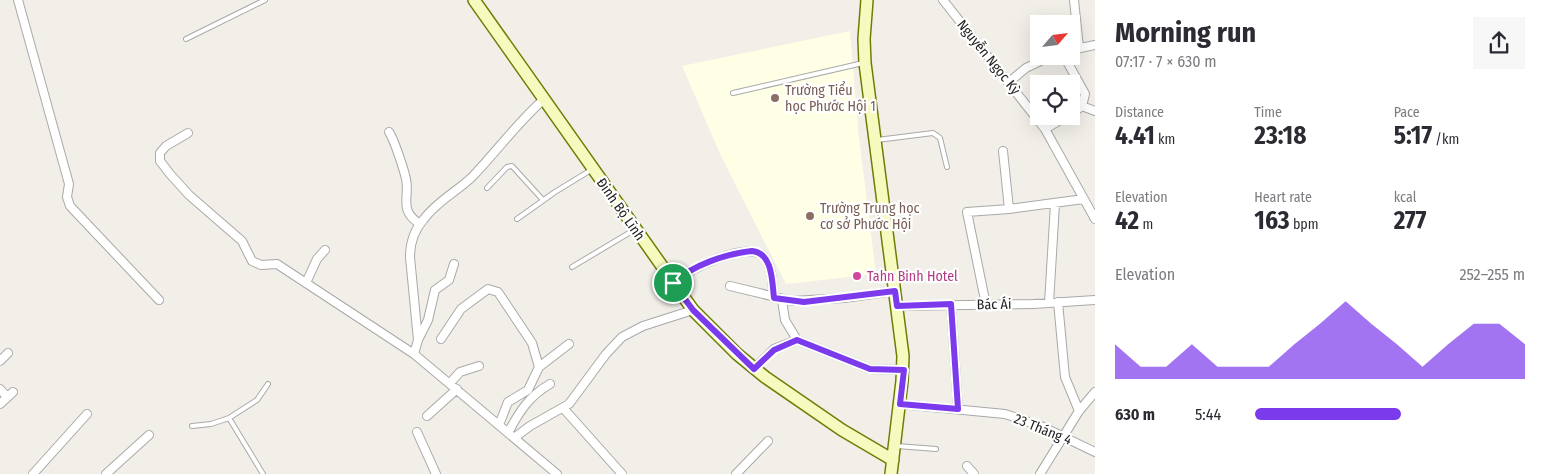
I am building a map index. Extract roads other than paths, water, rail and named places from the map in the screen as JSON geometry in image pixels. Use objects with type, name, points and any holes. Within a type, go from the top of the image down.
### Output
[{"type":"street","points":[[18,0],[69,184],[67,197],[70,206],[158,300]]},
{"type":"street","name":"Đinh Bộ Lĩnh","points":[[474,0],[693,310],[754,369],[842,430],[893,460]]},
{"type":"street","points":[[867,0],[864,39],[865,63],[904,370],[891,474]]},
{"type":"street","name":"Nguyễn Ngọc Kỳ","points":[[943,0],[1045,129],[1095,219]]},
{"type":"street","points":[[1074,0],[1074,15]]},
{"type":"street","points":[[1080,48],[1095,45]]},
{"type":"street","points":[[1009,82],[1032,65]]},
{"type":"street","points":[[1080,84],[1085,94],[1082,106],[1095,110]]},
{"type":"street","points":[[418,340],[410,247],[420,224],[432,209],[474,174],[518,124],[543,100]]},
{"type":"street","points":[[1045,129],[1052,125]]},
{"type":"street","points":[[389,132],[406,179],[405,195],[409,214],[420,224]]},
{"type":"street","points":[[188,134],[166,146],[160,154],[160,161],[189,195],[242,242],[252,261],[261,265],[276,264],[414,354],[558,474]]},
{"type":"street","points":[[1003,151],[1009,209]]},
{"type":"street","points":[[986,305],[967,212],[1055,204],[1084,199]]},
{"type":"street","points":[[1049,303],[1052,225],[1055,204]]},
{"type":"street","points":[[306,283],[317,259],[325,250]]},
{"type":"street","points":[[673,283],[685,273],[704,264],[743,252],[756,252],[764,257],[768,263],[785,320],[797,340],[870,369],[904,370]]},
{"type":"street","points":[[414,354],[418,340],[428,320],[435,290],[449,280],[454,264]]},
{"type":"street","points":[[730,286],[778,299],[811,301],[895,291]]},
{"type":"street","points":[[441,339],[462,309],[492,288],[498,292],[532,343],[539,367]]},
{"type":"street","name":"Bác Ái","points":[[897,306],[1049,303],[1094,298]]},
{"type":"street","points":[[1058,302],[1065,377],[1079,411]]},
{"type":"street","points":[[951,304],[958,409]]},
{"type":"street","points":[[511,436],[564,409],[622,337],[651,323],[693,310]]},
{"type":"street","points":[[754,369],[774,350],[797,340]]},
{"type":"street","points":[[499,425],[506,405],[528,390],[539,367],[569,344]]},
{"type":"street","points":[[0,361],[8,353]]},
{"type":"street","points":[[450,383],[460,372],[479,366]]},
{"type":"street","points":[[511,436],[525,403],[550,384]]},
{"type":"street","points":[[0,388],[10,394],[0,404]]},
{"type":"street","points":[[427,416],[457,389]]},
{"type":"street","points":[[1040,474],[1079,411],[1095,392]]},
{"type":"street","name":"23 Tháng 4","points":[[900,404],[1012,416],[1064,436],[1095,452]]},
{"type":"street","points":[[564,409],[622,474]]},
{"type":"street","points":[[33,474],[87,414]]},
{"type":"street","points":[[416,432],[436,474]]},
{"type":"street","points":[[106,474],[149,435]]},
{"type":"street","points":[[736,474],[768,442]]},
{"type":"street","points":[[967,466],[974,474]]},
{"type":"lane","points":[[186,39],[265,0]]},
{"type":"lane","points":[[734,93],[865,63]]},
{"type":"lane","points":[[874,141],[933,133],[940,138],[947,167]]},
{"type":"lane","points":[[487,188],[507,167],[512,166],[542,200]]},
{"type":"lane","points":[[517,219],[542,200],[593,169]]},
{"type":"lane","points":[[572,267],[636,229]]},
{"type":"lane","points":[[192,426],[211,424],[229,418],[257,400],[268,384]]},
{"type":"lane","points":[[229,418],[262,474]]},
{"type":"lane","points":[[895,446],[936,449]]},
{"type":"place","name":"Trường Tiểu học Phước Hội 1","points":[[775,98]]},
{"type":"place","name":"Trường Trung học cơ sở Phước Hội","points":[[810,216]]},
{"type":"place","name":"Tahn Binh Hotel","points":[[857,276]]}]
